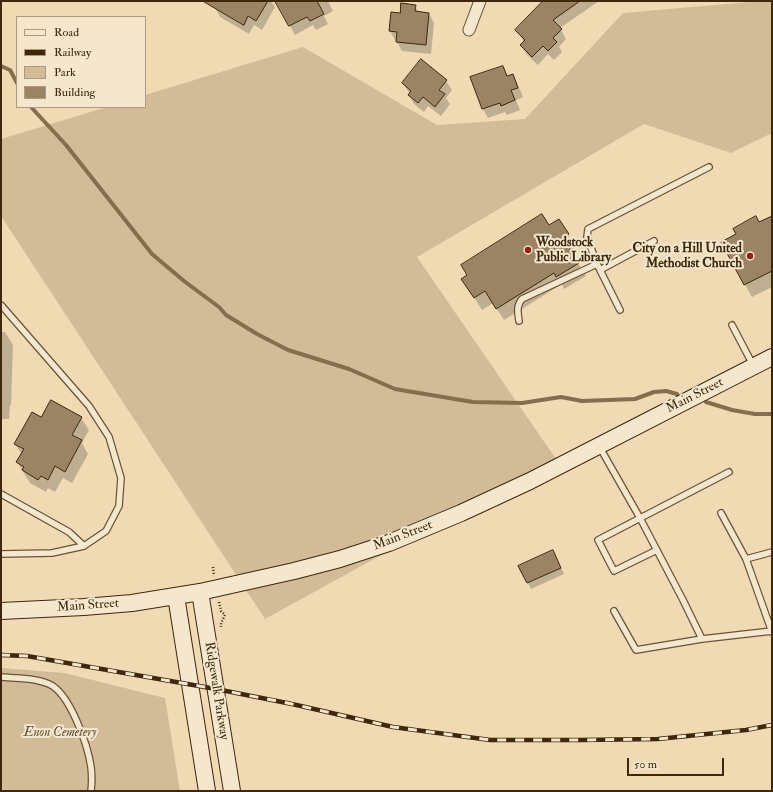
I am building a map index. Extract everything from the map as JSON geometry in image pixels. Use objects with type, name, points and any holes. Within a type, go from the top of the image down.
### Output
[{"type":"main road","name":"Main Street","points":[[1,611],[84,608],[132,603],[200,592],[294,571],[340,559],[389,543],[461,513],[530,481],[772,357]]},
{"type":"main road","name":"Ridgewalk Parkway","points":[[200,592],[232,791]]},
{"type":"main road","name":"Ridgewalk Parkway","points":[[176,596],[207,791]]},
{"type":"street","points":[[469,30],[480,1]]},
{"type":"lane","points":[[620,310],[597,264],[587,237],[588,229],[709,167]]},
{"type":"lane","points":[[600,270],[654,240]]},
{"type":"lane","points":[[520,321],[518,309],[519,302],[522,299],[597,264]]},
{"type":"lane","points":[[1,305],[89,406],[108,437],[121,478],[119,506],[106,531],[84,546],[52,553],[1,554]]},
{"type":"lane","points":[[732,325],[754,366]]},
{"type":"lane","points":[[599,446],[640,518],[702,639]]},
{"type":"lane","points":[[657,550],[614,571],[598,540],[729,472]]},
{"type":"lane","points":[[1,494],[69,532],[84,546]]},
{"type":"lane","points":[[614,611],[636,650],[702,639],[772,632],[746,559],[721,513]]},
{"type":"lane","points":[[746,559],[772,552]]},
{"type":"lane","points":[[1,677],[25,679],[50,684],[62,694],[68,702],[82,736],[91,766],[91,791]]},
{"type":"green space","points":[[772,1],[772,133],[731,153],[644,124],[417,257],[556,459],[265,619],[1,216],[1,139],[104,108],[146,108],[146,95],[303,47],[437,125],[525,119],[623,13]]},
{"type":"green space","name":"Enon Cemetery","points":[[1,668],[65,673],[165,698],[180,791],[1,791]]},
{"type":"building","points":[[203,1],[268,1],[256,21],[248,16],[244,25]]},
{"type":"building","points":[[275,1],[317,1],[324,14],[310,21],[307,17],[289,26]]},
{"type":"building","points":[[543,1],[580,1],[553,20],[562,29],[553,38],[557,42],[548,51],[543,46],[532,57],[520,45],[525,40],[515,30]]},
{"type":"building","points":[[401,3],[416,5],[415,11],[429,13],[426,45],[396,42],[397,32],[389,31],[391,12],[400,13]]},
{"type":"building","points":[[421,59],[447,80],[439,90],[445,94],[435,107],[423,97],[418,103],[408,95],[411,91],[402,83]]},
{"type":"building","points":[[503,66],[507,76],[513,74],[518,88],[511,90],[515,100],[501,106],[500,103],[482,109],[470,77]]},
{"type":"building","name":"Woodstock Public Library","points":[[542,214],[549,225],[559,219],[569,234],[563,238],[579,263],[556,277],[554,273],[496,309],[485,291],[474,298],[461,279],[467,275],[461,265]]},
{"type":"building","name":"City on a Hill United Methodist Church","points":[[756,216],[759,222],[772,216],[772,271],[744,285],[721,242],[736,234],[733,229]]},
{"type":"building","points":[[51,400],[82,417],[72,435],[82,440],[65,472],[55,466],[48,480],[41,476],[38,480],[22,470],[24,467],[16,462],[24,449],[14,444],[32,412],[41,417]]},
{"type":"building","points":[[553,550],[561,568],[527,583],[518,566]]},
{"type":"waterway","points":[[1,66],[10,70],[16,81]]},
{"type":"waterway","points":[[32,108],[66,145],[152,254],[184,281],[219,307],[226,315],[257,334],[288,350],[349,369],[395,389],[473,402],[522,403],[561,397],[582,401],[635,399],[654,392],[666,391],[677,394]]},
{"type":"waterway","points":[[706,402],[732,410],[755,414],[772,414]]},
{"type":"railway","points":[[1,655],[27,656],[216,689],[292,704],[393,727],[490,740],[658,739],[746,730],[772,725]]},
{"type":"place","name":"Woodstock Public Library","points":[[528,250]]},
{"type":"place","name":"City on a Hill United Methodist Church","points":[[750,256]]}]
